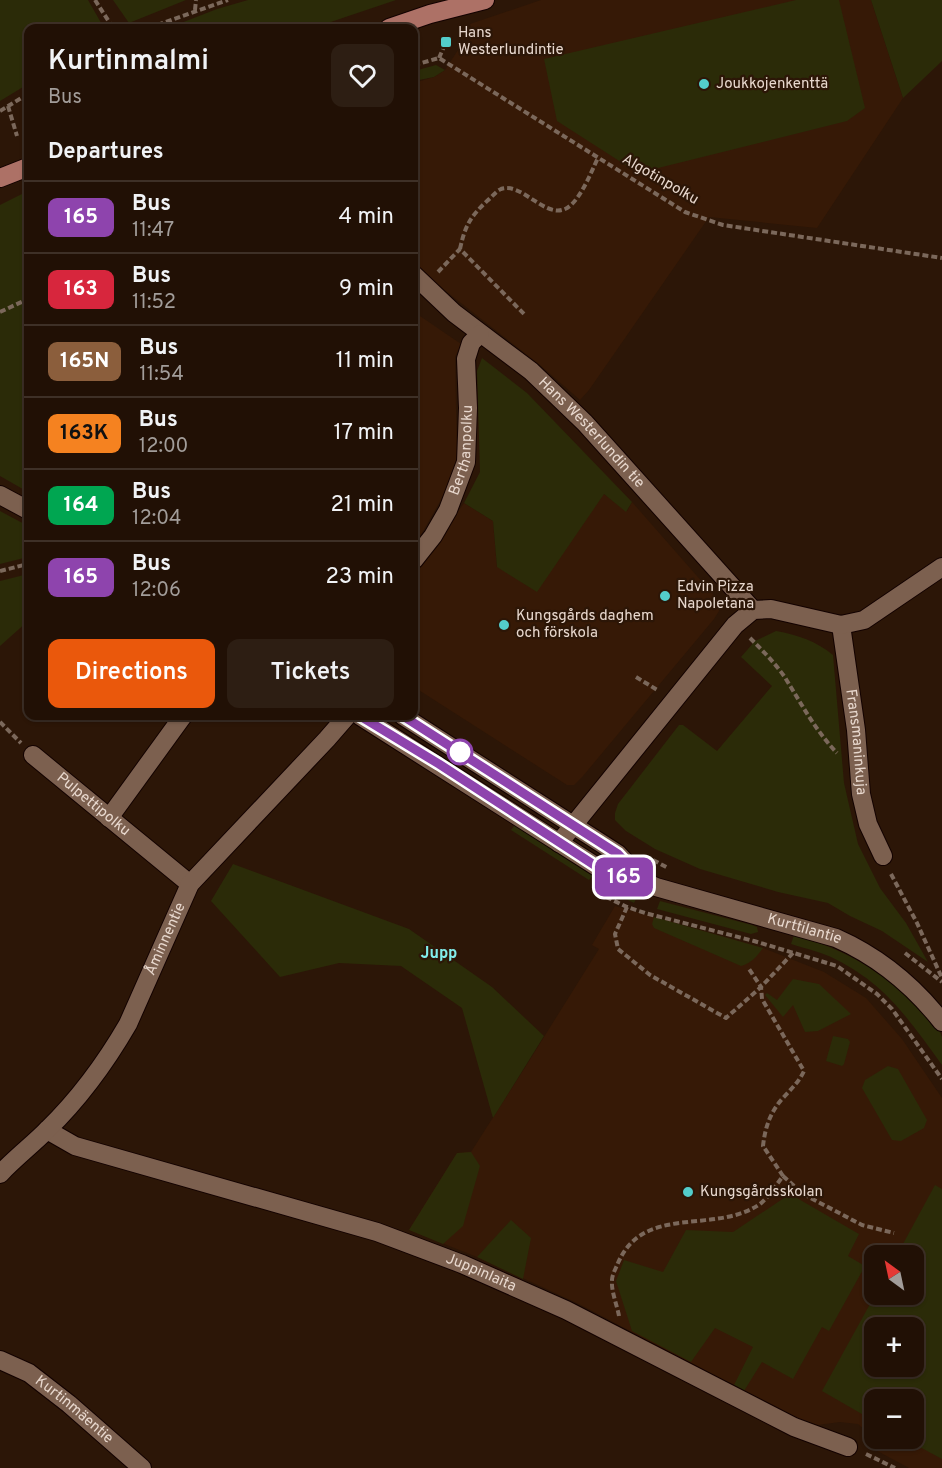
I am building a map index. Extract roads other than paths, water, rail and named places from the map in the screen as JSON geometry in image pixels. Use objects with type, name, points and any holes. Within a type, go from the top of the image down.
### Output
[{"type":"main road","points":[[401,24],[485,0]]},
{"type":"main road","points":[[0,178],[24,169]]},
{"type":"main road","points":[[0,183],[24,169]]},
{"type":"street","name":"Hans Westerlundin tie","points":[[418,279],[480,334],[531,370],[585,423],[753,610]]},
{"type":"street","name":"Berthanpolku","points":[[418,555],[433,536],[448,510],[466,462],[468,408],[466,358],[471,343],[480,334]]},
{"type":"street","points":[[0,495],[24,508]]},
{"type":"street","points":[[559,843],[728,633],[753,610],[771,609],[841,625],[864,620],[942,567]]},
{"type":"street","name":"Fransmaninkuja","points":[[841,625],[856,730],[858,775],[868,824],[882,856]]},
{"type":"street","points":[[109,818],[180,720]]},
{"type":"street","name":"Åminnentie","points":[[0,1174],[47,1130],[79,1094],[116,1045],[132,1015],[190,884],[344,720]]},
{"type":"street","name":"Kurttilantie","points":[[367,720],[439,764],[605,872],[836,938],[863,950],[918,993],[942,1022]]},
{"type":"street","name":"Kurttilantie","points":[[409,720],[618,854],[643,881]]},
{"type":"street","name":"Pulpettipolku","points":[[33,755],[190,884]]},
{"type":"street","name":"Juppinlaita","points":[[47,1130],[75,1146],[377,1233],[462,1264],[566,1310],[794,1427],[848,1447]]},
{"type":"street","name":"Kurtinmäentie","points":[[0,1360],[29,1373],[69,1404],[142,1468]]},
{"type":"place","name":"Hans Westerlundintie","points":[[446,42]]},
{"type":"place","name":"Joukkojenkenttä","points":[[704,84]]},
{"type":"place","name":"Edvin Pizza Napoletana","points":[[665,596]]},
{"type":"place","name":"Kungsgårds daghem och förskola","points":[[504,625]]},
{"type":"place","name":"Kungsgårdsskolan","points":[[688,1192]]},
{"type":"district","name":"Jupp","points":[[439,954]]}]
